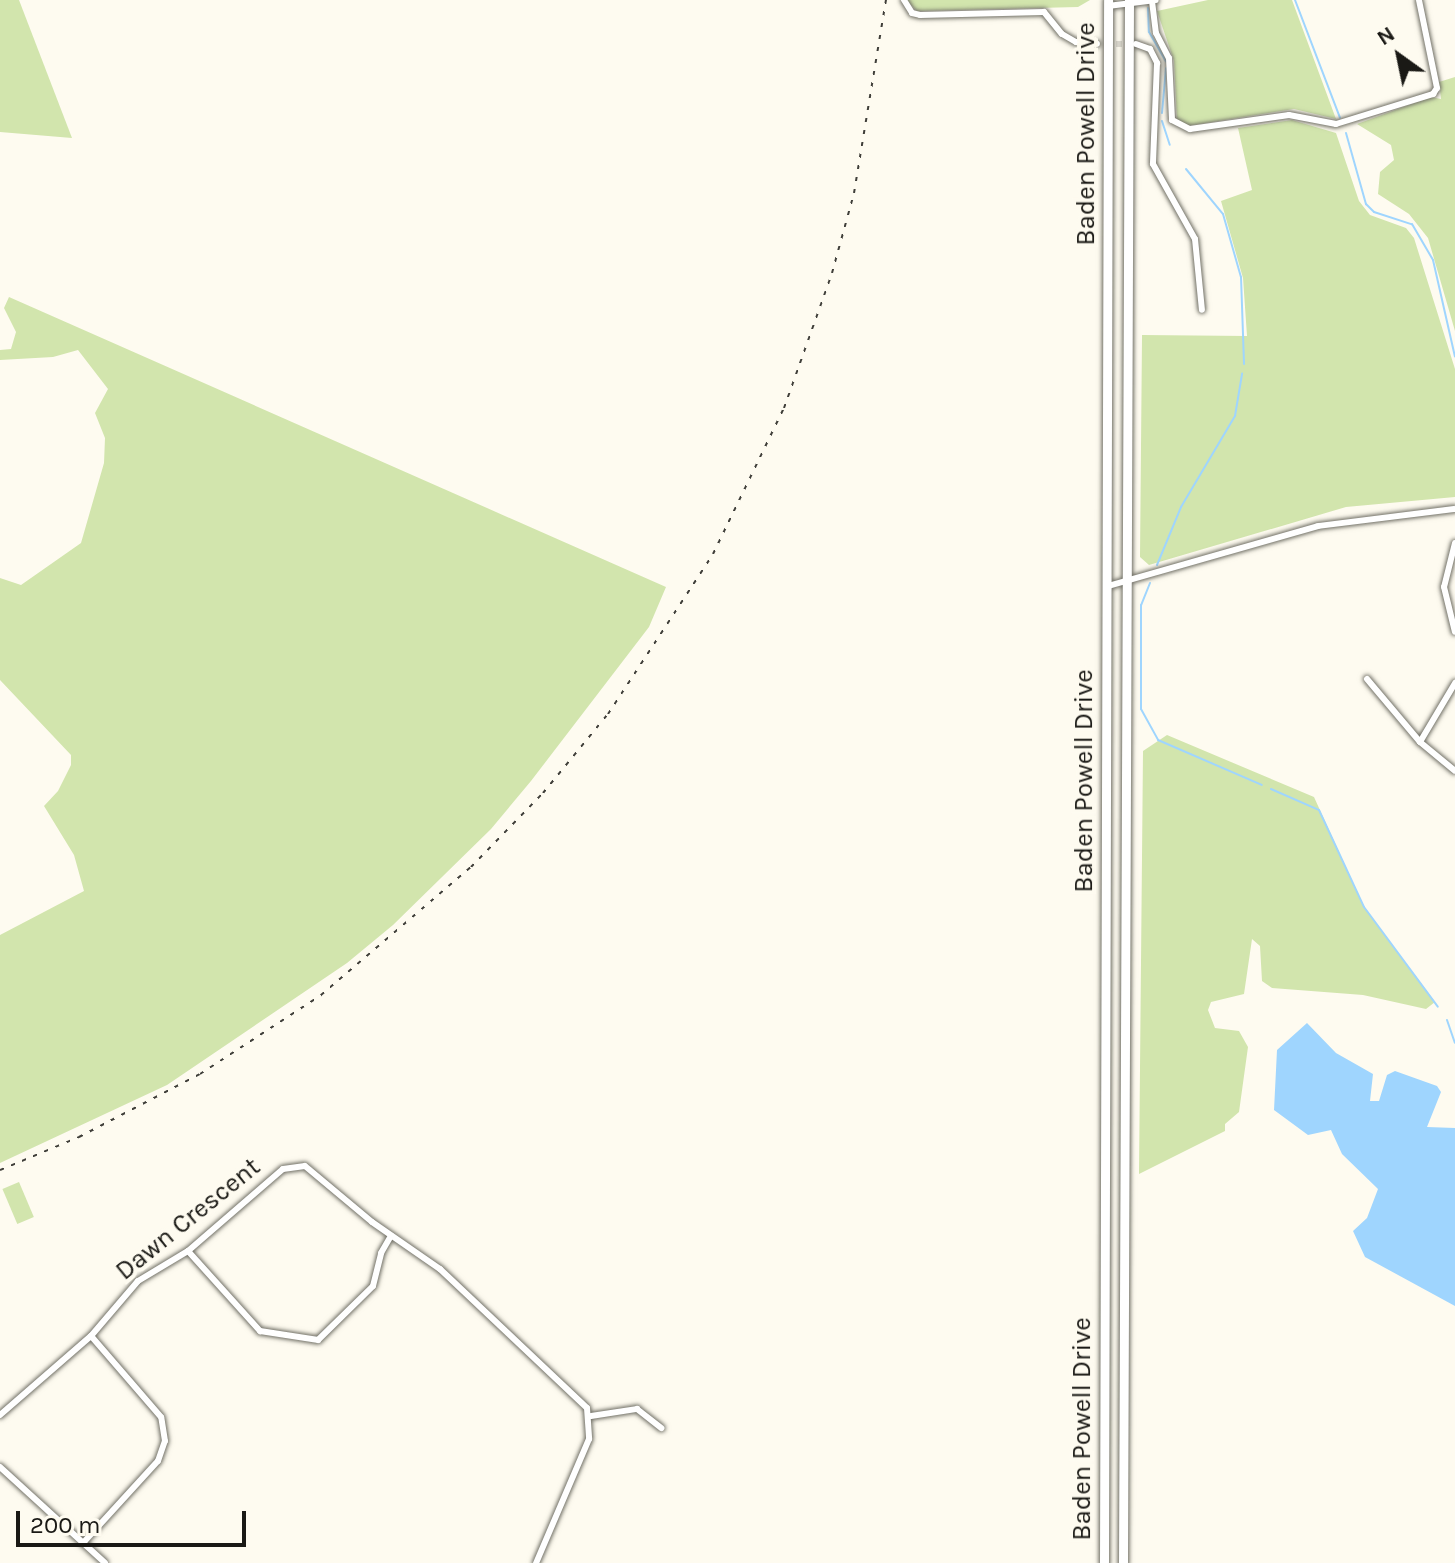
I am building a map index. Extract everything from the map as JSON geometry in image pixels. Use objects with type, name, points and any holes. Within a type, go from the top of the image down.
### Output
[{"type":"main road","name":"Baden Powell Drive","points":[[1123,1563],[1129,2]]},
{"type":"main road","name":"Baden Powell Drive","points":[[1104,1563],[1108,3]]},
{"type":"street","points":[[904,0],[912,13],[920,15],[1044,12],[1062,34],[1097,44]]},
{"type":"street","points":[[1108,3],[1154,0],[1156,33],[1169,58],[1172,120]]},
{"type":"street","points":[[1156,111],[1190,129],[1289,115],[1336,124],[1433,94],[1437,88],[1419,0]]},
{"type":"street","points":[[1136,44],[1150,49],[1157,63],[1153,164],[1195,239],[1202,310]]},
{"type":"street","points":[[1108,586],[1318,526],[1455,510]]},
{"type":"street","points":[[1455,543],[1444,587],[1455,632]]},
{"type":"street","points":[[1367,679],[1420,742],[1455,771]]},
{"type":"street","points":[[1420,742],[1455,683]]},
{"type":"street","name":"Dawn Crescent","points":[[0,1415],[91,1336],[138,1281],[188,1251],[289,1166],[311,1168],[391,1236],[440,1269],[580,1399],[591,1416]]},
{"type":"street","points":[[188,1251],[260,1331],[318,1340],[373,1286],[381,1253],[391,1236]]},
{"type":"street","points":[[83,1543],[158,1461],[165,1441],[161,1417],[91,1336]]},
{"type":"street","points":[[536,1563],[589,1439],[591,1416],[637,1409],[661,1428]]},
{"type":"street","points":[[0,1467],[105,1563]]},
{"type":"green space","points":[[0,0],[19,0],[72,138],[0,132]]},
{"type":"green space","points":[[906,0],[1090,0],[1078,7],[917,11]]},
{"type":"green space","points":[[1208,0],[1292,0],[1336,119],[1294,109],[1187,126],[1177,121],[1174,61],[1157,11]]},
{"type":"green space","points":[[1455,77],[1455,331],[1428,238],[1409,214],[1378,194],[1380,172],[1394,160],[1391,145],[1357,124],[1431,97],[1441,99],[1439,82]]},
{"type":"green space","points":[[1292,120],[1336,133],[1359,201],[1370,215],[1406,228],[1414,238],[1455,369],[1455,497],[1346,507],[1149,565],[1140,557],[1142,335],[1247,336],[1243,278],[1221,201],[1252,190],[1238,128]]},
{"type":"green space","points":[[9,297],[666,587],[649,627],[531,781],[491,829],[393,925],[347,963],[167,1085],[0,1163],[0,935],[84,891],[74,855],[44,806],[58,791],[71,765],[71,755],[0,680],[0,578],[21,585],[81,543],[104,463],[105,438],[95,413],[108,389],[78,350],[53,357],[0,360],[0,350],[11,349],[16,332],[4,308]]},
{"type":"green space","points":[[1167,735],[1314,797],[1364,907],[1435,1002],[1426,1009],[1363,995],[1272,988],[1262,981],[1260,946],[1252,939],[1244,994],[1211,1002],[1208,1010],[1215,1028],[1239,1031],[1248,1047],[1239,1112],[1225,1124],[1225,1131],[1139,1174],[1143,751]]},
{"type":"green space","points":[[19,1182],[34,1217],[17,1224],[2,1189]]},
{"type":"water","points":[[1307,1023],[1336,1053],[1373,1074],[1370,1101],[1379,1101],[1387,1075],[1395,1071],[1437,1086],[1441,1092],[1427,1127],[1455,1128],[1455,1306],[1365,1257],[1353,1231],[1367,1218],[1378,1189],[1342,1154],[1331,1130],[1308,1135],[1274,1110],[1277,1050]]},
{"type":"waterway","points":[[1295,0],[1340,118]]},
{"type":"waterway","points":[[1148,8],[1149,32],[1166,61]]},
{"type":"waterway","points":[[1162,113],[1166,68]]},
{"type":"waterway","points":[[1162,121],[1170,145]]},
{"type":"waterway","points":[[1346,133],[1366,204],[1374,212],[1412,224],[1433,260],[1455,357]]},
{"type":"waterway","points":[[1186,169],[1223,214],[1241,277],[1244,364]]},
{"type":"waterway","points":[[1157,565],[1181,507],[1235,416],[1242,374]]},
{"type":"waterway","points":[[1150,583],[1141,605],[1141,709],[1158,740],[1262,785]]},
{"type":"waterway","points":[[1271,789],[1319,810],[1364,907],[1438,1007]]},
{"type":"waterway","points":[[1447,1020],[1455,1043]]},
{"type":"tunnel","points":[[1107,44],[1132,44]]},
{"type":"railway","points":[[0,1170],[79,1137],[200,1074],[321,995],[471,867],[543,793],[608,714],[713,554],[784,408],[832,273],[854,193],[886,0]]}]
